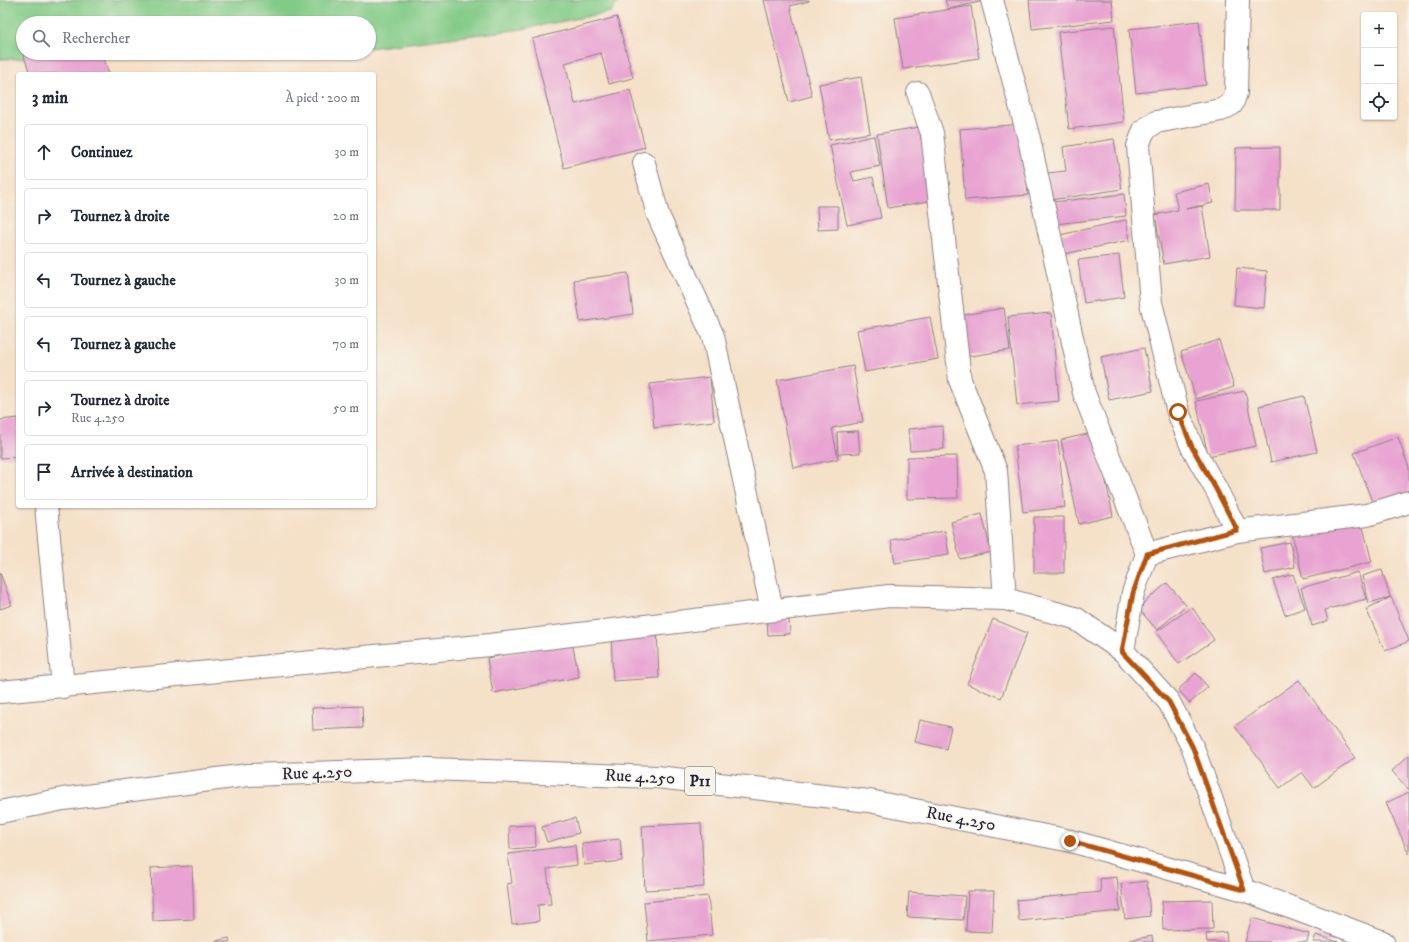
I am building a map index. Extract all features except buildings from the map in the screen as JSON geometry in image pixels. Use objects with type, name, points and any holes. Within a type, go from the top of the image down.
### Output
[{"type":"street","points":[[992,0],[1029,139],[1084,393],[1147,554],[1133,593],[1122,652]]},
{"type":"street","points":[[1237,530],[1192,447],[1178,412],[1151,303],[1138,146],[1144,130],[1156,122],[1221,110],[1232,104],[1236,93],[1238,0]]},
{"type":"street","points":[[918,93],[932,133],[960,380],[996,471],[1005,599]]},
{"type":"street","points":[[644,163],[658,215],[713,336],[772,610]]},
{"type":"street","points":[[1147,554],[1237,530],[1366,515],[1409,502]]},
{"type":"street","points":[[46,508],[64,687]]},
{"type":"street","points":[[0,692],[490,645],[890,596],[1005,599],[1075,618],[1122,652],[1169,702],[1193,748],[1244,890]]},
{"type":"street","name":"Rue 4.250","points":[[0,812],[63,799],[248,775],[428,768],[658,776],[870,801],[1070,841],[1244,890],[1382,942]]},
{"type":"green space","points":[[0,0],[619,0],[611,12],[522,29],[376,47],[376,16],[16,16],[16,59],[0,59]]},
{"type":"route","points":[[1070,841],[1244,890],[1193,748],[1169,702],[1122,652],[1133,593],[1147,554],[1237,530],[1192,447],[1178,412]]}]
